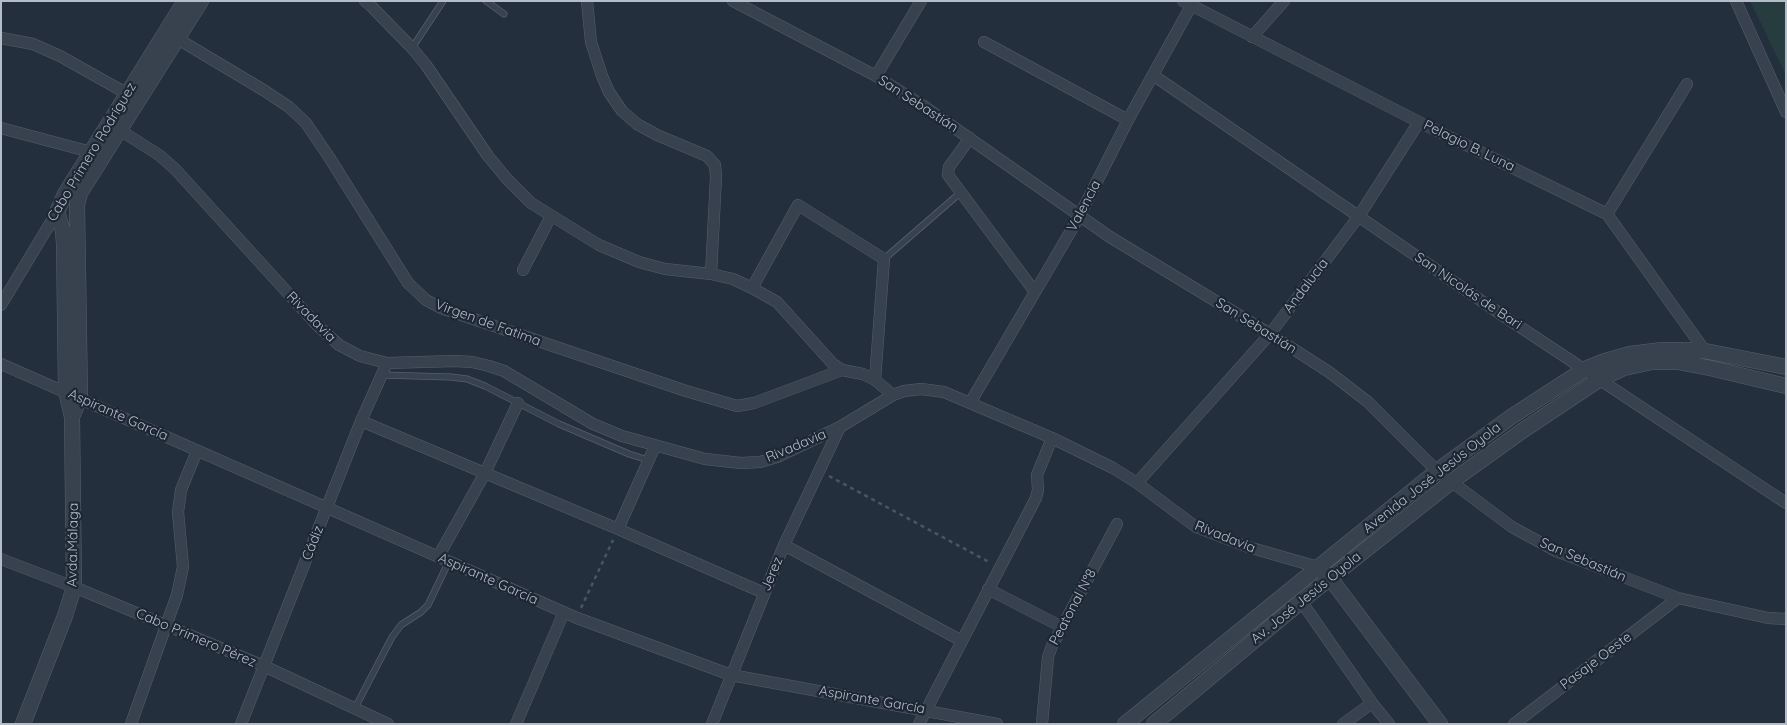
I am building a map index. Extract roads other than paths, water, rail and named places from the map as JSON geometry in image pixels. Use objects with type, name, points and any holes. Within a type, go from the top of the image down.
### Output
[{"type":"street","name":"Cabo Primero Rodríguez","points":[[80,193],[114,126],[133,97],[186,1]]},
{"type":"street","name":"Cabo Primero Rodríguez","points":[[133,97],[178,39],[202,1]]},
{"type":"street","points":[[587,1],[591,42],[609,92],[622,111],[637,124],[650,131],[707,156],[715,165],[711,274]]},
{"type":"street","name":"San Sebastián","points":[[733,1],[876,76],[970,138],[1079,216],[1329,372],[1368,402],[1437,471],[1512,527],[1556,551],[1678,598],[1768,618],[1786,619]]},
{"type":"street","points":[[876,76],[921,1]]},
{"type":"street","points":[[1252,36],[1284,1]]},
{"type":"street","points":[[1736,1],[1786,112]]},
{"type":"street","points":[[370,3],[426,65],[494,163],[531,203],[599,245],[639,262],[665,269],[711,274],[733,279],[752,288],[777,302],[833,364],[842,370],[863,374],[875,380],[893,395]]},
{"type":"street","name":"Pelagio B. Luna","points":[[1187,3],[1419,122],[1607,214],[1705,351]]},
{"type":"street","name":"Valencia","points":[[970,403],[1079,216],[1153,75],[1187,3]]},
{"type":"street","points":[[1,38],[33,44],[42,48],[133,97]]},
{"type":"street","name":"Virgen de Fatima","points":[[178,39],[265,91],[289,107],[306,123],[330,157],[408,283],[426,300],[441,308],[686,392],[737,406],[754,403],[842,370]]},
{"type":"street","points":[[984,42],[1128,120]]},
{"type":"street","name":"San Nicolás de Bari","points":[[1153,75],[1502,315],[1786,504]]},
{"type":"street","points":[[1607,214],[1687,84]]},
{"type":"street","name":"Andalucía","points":[[1137,483],[1270,334],[1359,216],[1419,122]]},
{"type":"street","name":"Cabo Primero Rodríguez","points":[[1,305],[91,152],[114,126]]},
{"type":"street","name":"Rivadavia","points":[[114,126],[160,155],[175,169],[316,324],[339,345],[360,356],[386,363],[455,361],[489,366],[504,371],[593,424],[622,436],[705,459],[741,463],[760,462],[777,457],[840,427],[893,395],[904,391],[921,389],[944,392],[1052,438],[1107,465],[1137,483],[1177,514],[1203,530],[1248,548],[1318,567],[1330,578],[1440,724]]},
{"type":"street","points":[[1,128],[91,152]]},
{"type":"street","points":[[970,138],[949,167],[948,175],[1035,292]]},
{"type":"street","name":"Avda.Málaga","points":[[24,724],[74,587],[72,417],[77,205],[80,193]]},
{"type":"street","points":[[752,288],[798,205],[884,259],[875,380]]},
{"type":"street","name":"Avda.Málaga","points":[[57,212],[63,231],[73,394]]},
{"type":"street","points":[[523,270],[551,216]]},
{"type":"street","name":"Avenida José Jesús Oyola","points":[[1125,724],[1437,471],[1511,417],[1585,369],[1604,361],[1630,354],[1662,350],[1705,351],[1786,367]]},
{"type":"street","name":"Av. José Jesús Oyola","points":[[1154,724],[1301,601],[1451,482],[1522,431],[1600,379],[1624,368],[1652,362],[1678,362],[1786,386]]},
{"type":"street","name":"Cádiz","points":[[241,724],[361,421],[386,363]]},
{"type":"street","name":"Aspirante García","points":[[1,364],[73,394],[576,618],[731,676],[926,710],[970,721],[997,724]]},
{"type":"street","points":[[444,559],[518,403]]},
{"type":"street","points":[[361,421],[618,529],[764,593]]},
{"type":"street","name":"Jerez","points":[[712,724],[784,545],[840,427]]},
{"type":"street","points":[[919,724],[1036,498],[1038,490],[1036,475],[1052,438]]},
{"type":"street","points":[[618,529],[655,446]]},
{"type":"street","points":[[131,724],[177,595],[183,567],[178,512],[181,490],[197,450]]},
{"type":"street","name":"Peatonal N°8","points":[[1042,724],[1048,657],[1116,524]]},
{"type":"street","points":[[784,545],[962,641]]},
{"type":"street","name":"Cabo Primero Pérez","points":[[1,559],[74,587],[264,666],[388,724]]},
{"type":"street","points":[[988,588],[1062,627]]},
{"type":"street","name":"Pasaje Oeste","points":[[1514,724],[1678,598]]},
{"type":"street","points":[[1301,601],[1372,703],[1389,724]]},
{"type":"street","points":[[516,724],[564,612]]},
{"type":"street","points":[[1343,724],[1372,703]]},
{"type":"lane","points":[[412,48],[443,1]]},
{"type":"lane","points":[[486,1],[504,14]]},
{"type":"lane","points":[[884,259],[960,193]]},
{"type":"lane","points":[[381,375],[451,377],[467,380],[485,386],[559,424],[629,454],[648,460]]},
{"type":"lane","points":[[355,708],[392,637],[401,625],[428,605],[444,559]]}]
